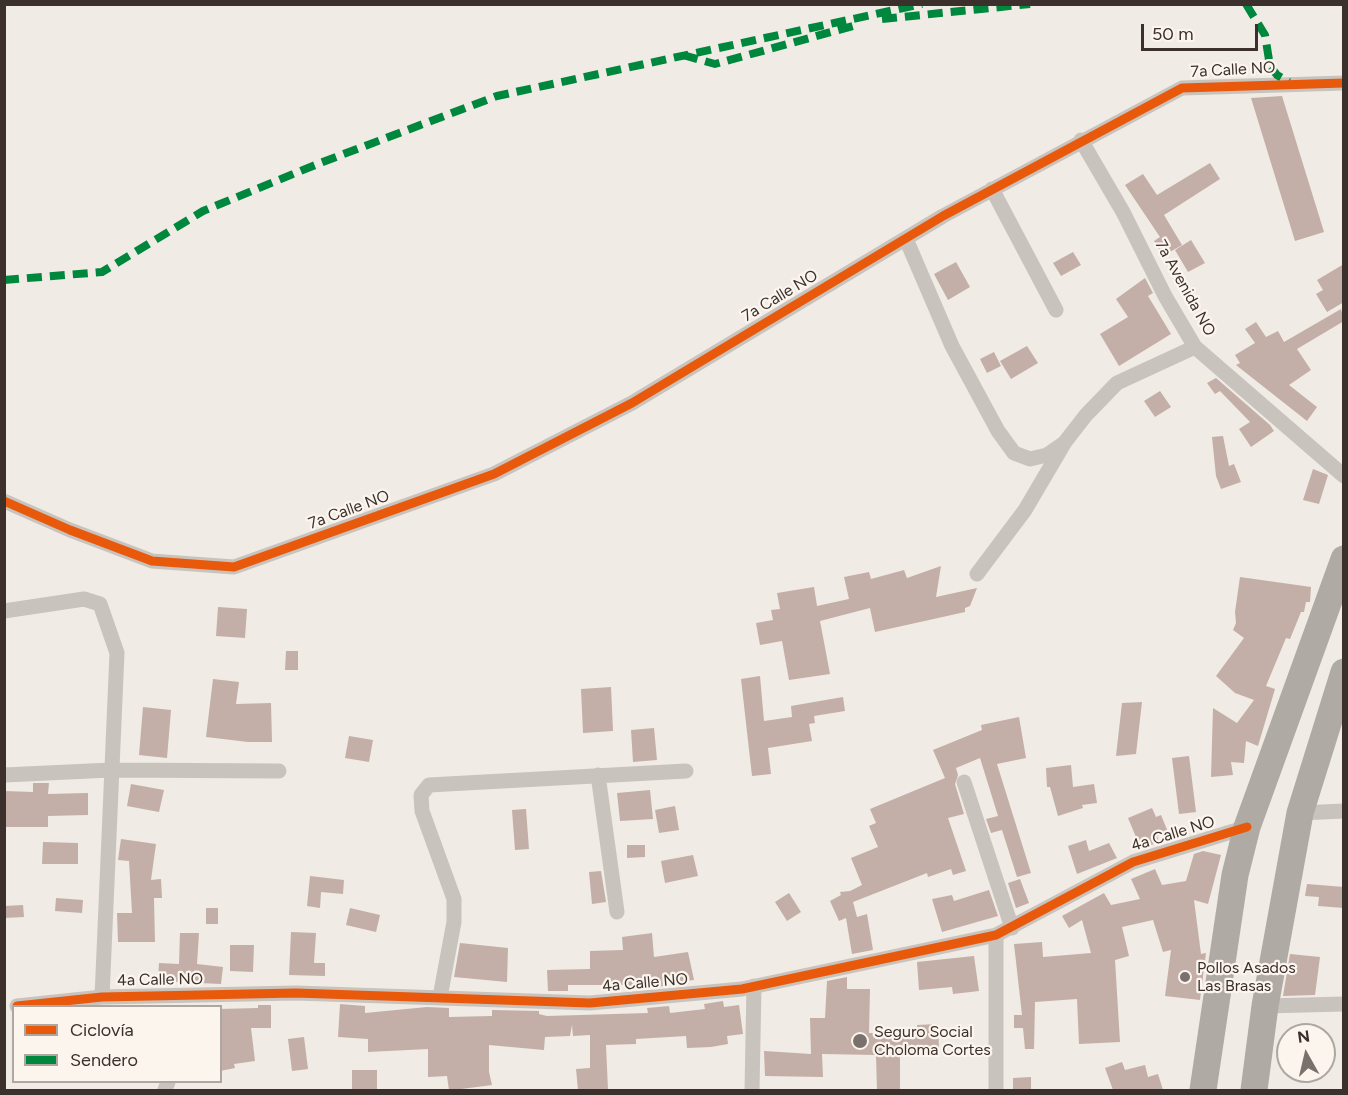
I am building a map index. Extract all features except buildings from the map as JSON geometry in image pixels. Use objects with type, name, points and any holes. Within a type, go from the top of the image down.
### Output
[{"type":"highway","points":[[1203,1090],[1235,875],[1247,827],[1344,559]]},
{"type":"highway","points":[[1254,1090],[1265,1006],[1300,813],[1344,672]]},
{"type":"street","name":"7a Calle NO","points":[[4,501],[70,530],[152,561],[234,567],[494,474],[632,403],[992,189],[1182,88],[1289,82],[1344,82]]},
{"type":"street","name":"7a Avenida NO","points":[[1081,140],[1123,212],[1165,296],[1195,347],[1344,476]]},
{"type":"street","points":[[992,189],[1056,310]]},
{"type":"street","points":[[906,239],[952,346],[998,430],[1014,453],[1030,459],[1047,454],[1065,442]]},
{"type":"street","points":[[977,574],[1025,510],[1065,442],[1086,415],[1118,383],[1195,347]]},
{"type":"street","points":[[4,611],[84,599],[99,604],[117,653],[102,997]]},
{"type":"street","points":[[4,775],[111,770],[279,771]]},
{"type":"street","points":[[440,997],[454,922],[454,899],[422,811],[421,795],[429,785],[447,782],[686,771]]},
{"type":"street","points":[[598,775],[617,912]]},
{"type":"street","points":[[964,782],[1012,928]]},
{"type":"street","points":[[1300,813],[1344,811]]},
{"type":"street","name":"4a Calle NO","points":[[32,1005],[102,997],[154,1001],[296,993],[590,1003],[753,986],[996,934],[1012,928],[1132,862],[1247,827]]},
{"type":"street","points":[[996,934],[996,1090]]},
{"type":"street","points":[[752,1090],[753,986]]},
{"type":"street","points":[[1265,1006],[1344,1004]]},
{"type":"marked path","points":[[4,280],[102,272],[203,211],[320,163],[497,96],[922,4]]},
{"type":"marked path","points":[[882,19],[1030,4]]},
{"type":"marked path","points":[[1246,4],[1265,35],[1270,66],[1277,75],[1289,82]]},
{"type":"marked path","points":[[683,55],[715,64],[853,26]]},
{"type":"cycle path","points":[[4,501],[70,530],[152,561],[234,567],[494,474],[632,403],[943,216],[1182,88],[1344,83]]},
{"type":"cycle path","points":[[26,1005],[102,997],[296,993],[590,1003],[742,989],[996,935],[1133,862],[1247,827]]},
{"type":"place","name":"Pollos Asados Las Brasas","points":[[1185,977]]},
{"type":"place","name":"Seguro Social Choloma Cortes","points":[[860,1041]]}]
